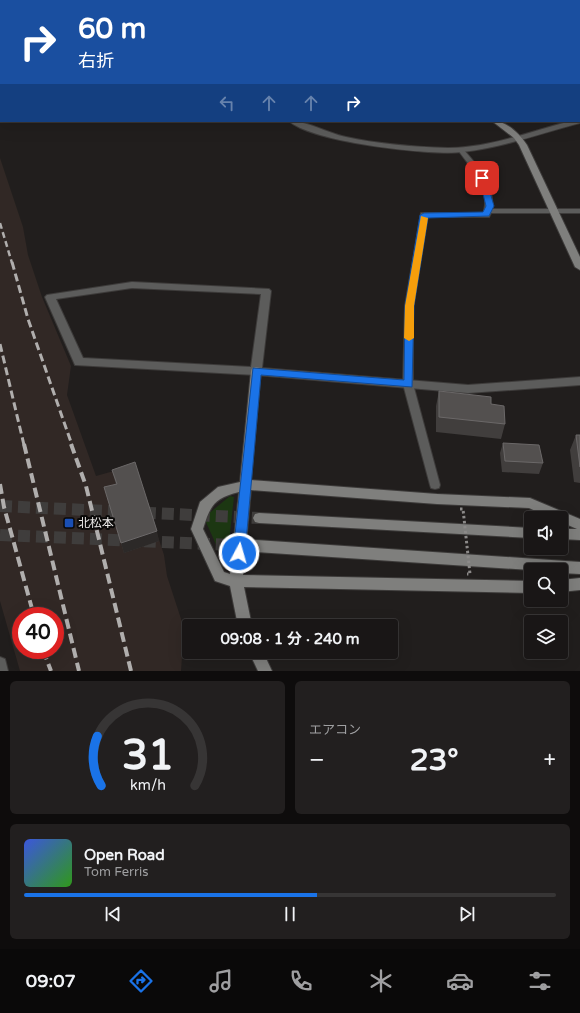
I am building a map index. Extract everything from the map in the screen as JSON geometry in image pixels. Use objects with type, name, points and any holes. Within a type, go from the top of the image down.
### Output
[{"type":"street","points":[[295,122],[324,135],[348,141],[432,150],[461,150],[576,122]]},
{"type":"street","points":[[497,122],[517,136],[580,267]]},
{"type":"street","points":[[244,619],[236,581],[256,371],[266,291],[132,285],[50,297],[79,362],[256,371],[468,389],[580,381]]},
{"type":"street","points":[[524,587],[236,581],[220,577],[197,529],[204,506],[222,491],[246,485],[437,499],[530,503],[580,524]]},
{"type":"street","points":[[259,518],[524,533]]},
{"type":"street","points":[[568,534],[580,535]]},
{"type":"street","points":[[256,546],[580,568]]},
{"type":"street","points":[[568,585],[580,584]]},
{"type":"street","points":[[259,659],[265,671]]},
{"type":"street","points":[[0,664],[2,671]]},
{"type":"lane","points":[[435,485],[408,384],[409,306],[424,215],[486,215],[489,211],[490,206],[482,178],[461,150]]},
{"type":"lane","points":[[489,211],[580,211]]},
{"type":"path","points":[[460,510],[463,510],[464,517],[470,574],[467,574]]},
{"type":"shaded area","points":[[0,158],[23,227],[28,255],[42,297],[71,366],[67,395],[96,476],[135,465],[164,555],[167,576],[182,622],[181,671],[20,671],[17,659],[64,659],[64,607],[12,607],[12,643],[0,601]]},
{"type":"green space","points":[[230,496],[234,497],[227,560],[223,560],[205,520],[207,515]]},
{"type":"building","points":[[439,391],[491,397],[491,404],[504,406],[505,424],[439,417]]},
{"type":"building","points":[[576,435],[580,435],[580,467]]},
{"type":"building","points":[[503,443],[539,445],[543,463],[505,461]]},
{"type":"building","points":[[135,462],[157,531],[121,543],[104,487],[117,484],[112,470]]},
{"type":"tunnel","points":[[0,506],[259,518]]},
{"type":"tunnel","points":[[0,535],[256,546]]},
{"type":"railway","points":[[0,223],[12,263]]},
{"type":"railway","points":[[12,262],[28,319],[72,445]]},
{"type":"railway","points":[[0,344],[24,445]]},
{"type":"railway","points":[[24,444],[79,671]]},
{"type":"railway","points":[[71,444],[86,486],[131,671]]},
{"type":"railway","points":[[0,484],[4,507],[32,607]]},
{"type":"railway","points":[[46,659],[51,671]]},
{"type":"slow traffic","points":[[409,338],[409,306],[424,218]]},
{"type":"place","name":"北松本","points":[[69,523]]},
{"type":"route","points":[[239,553],[256,371],[408,384],[409,306],[424,215],[486,215],[490,206],[482,178]]}]
